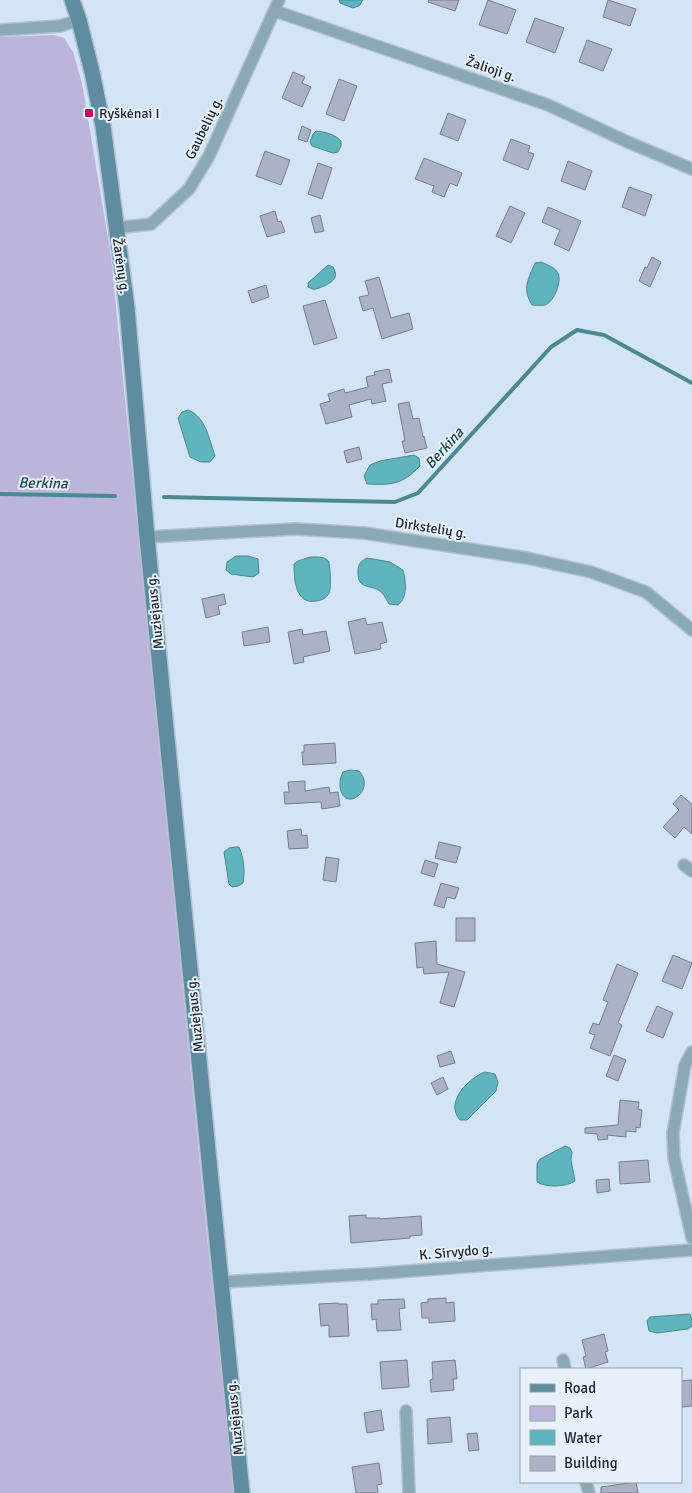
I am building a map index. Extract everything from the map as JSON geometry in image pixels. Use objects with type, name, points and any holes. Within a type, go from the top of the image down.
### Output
[{"type":"main road","name":"Žarėnų g.","points":[[72,0],[92,72],[103,126],[127,308],[147,537]]},
{"type":"main road","name":"Muziejaus g.","points":[[147,537],[242,1493]]},
{"type":"street","name":"Žalioji g.","points":[[277,6],[548,105],[692,169]]},
{"type":"street","name":"Gaubelių g.","points":[[116,228],[151,224],[189,189],[209,156],[277,6]]},
{"type":"street","points":[[0,30],[60,26],[79,20]]},
{"type":"street","name":"Dirkstelių g.","points":[[147,537],[295,529],[364,533],[527,558],[592,572],[646,592],[692,630]]},
{"type":"street","points":[[692,1052],[685,1065],[673,1133],[674,1158],[692,1238]]},
{"type":"street","name":"K. Sirvydo g.","points":[[221,1282],[370,1274],[692,1250]]},
{"type":"street","points":[[406,1410],[409,1493]]},
{"type":"green space","points":[[53,35],[64,38],[73,52],[82,83],[111,256],[207,1236],[235,1493],[0,1493],[0,37]]},
{"type":"water","points":[[339,0],[363,0],[359,6],[353,8],[340,3]]},
{"type":"water","points":[[316,131],[330,134],[339,139],[341,146],[338,152],[333,153],[312,146],[310,142]]},
{"type":"water","points":[[541,262],[557,271],[559,277],[558,286],[554,296],[548,303],[532,305],[527,294],[527,284],[535,263]]},
{"type":"water","points":[[328,265],[333,267],[335,272],[333,281],[316,289],[308,287],[308,283]]},
{"type":"water","points":[[188,410],[199,418],[206,429],[215,456],[210,462],[201,462],[190,457],[178,418],[182,412]]},
{"type":"water","points":[[414,455],[419,458],[420,466],[408,477],[390,484],[367,484],[364,476],[370,465],[380,461]]},
{"type":"water","points":[[236,556],[248,556],[258,559],[259,573],[253,577],[231,574],[226,570],[227,562]]},
{"type":"water","points":[[310,557],[323,558],[329,562],[331,582],[329,593],[324,599],[316,601],[309,601],[300,595],[294,576],[294,564]]},
{"type":"water","points":[[367,558],[390,562],[403,570],[405,594],[398,605],[389,604],[378,590],[363,585],[360,582],[358,578],[359,566]]},
{"type":"water","points":[[350,770],[359,771],[364,778],[364,785],[362,792],[358,796],[353,799],[347,799],[340,787],[340,779],[343,772]]},
{"type":"water","points":[[239,847],[242,856],[244,879],[243,883],[232,887],[229,884],[224,852],[229,848]]},
{"type":"water","points":[[485,1072],[495,1074],[498,1082],[496,1091],[467,1120],[460,1120],[455,1106],[460,1092],[472,1080]]},
{"type":"water","points":[[565,1146],[570,1148],[572,1152],[571,1160],[575,1181],[567,1185],[556,1186],[537,1182],[537,1164],[540,1159]]},
{"type":"water","points":[[690,1314],[692,1326],[688,1329],[657,1333],[649,1331],[647,1321],[650,1317]]},
{"type":"building","points":[[429,0],[459,0],[455,11],[428,2]]},
{"type":"building","points":[[488,0],[516,10],[507,34],[479,25]]},
{"type":"building","points":[[608,0],[636,9],[630,26],[603,17]]},
{"type":"building","points":[[535,18],[564,28],[555,53],[526,42]]},
{"type":"building","points":[[587,40],[612,49],[603,71],[579,62]]},
{"type":"building","points":[[293,72],[305,77],[302,83],[311,87],[302,107],[282,98]]},
{"type":"building","points":[[339,79],[357,86],[344,121],[326,114]]},
{"type":"building","points":[[448,113],[466,120],[458,141],[440,134]]},
{"type":"building","points":[[302,126],[311,130],[307,142],[298,139]]},
{"type":"building","points":[[511,139],[530,146],[528,152],[534,154],[528,170],[503,160]]},
{"type":"building","points":[[265,151],[290,160],[281,185],[256,176]]},
{"type":"building","points":[[424,158],[462,173],[457,186],[450,183],[444,197],[432,192],[434,186],[415,179]]},
{"type":"building","points":[[568,161],[592,171],[585,190],[561,181]]},
{"type":"building","points":[[318,163],[332,168],[322,199],[308,194]]},
{"type":"building","points":[[629,187],[652,195],[645,216],[622,207]]},
{"type":"building","points":[[510,206],[525,213],[511,243],[496,236]]},
{"type":"building","points":[[548,207],[581,221],[569,251],[554,244],[560,230],[542,222]]},
{"type":"building","points":[[275,211],[278,222],[281,221],[285,232],[267,237],[260,216]]},
{"type":"building","points":[[320,215],[324,231],[315,233],[311,218]]},
{"type":"building","points":[[652,257],[661,262],[650,287],[639,281]]},
{"type":"building","points":[[379,277],[391,318],[409,313],[413,329],[382,339],[373,308],[363,311],[359,297],[369,295],[365,281]]},
{"type":"building","points":[[266,285],[269,297],[252,303],[248,291]]},
{"type":"building","points":[[325,300],[337,338],[314,345],[303,306]]},
{"type":"building","points":[[389,369],[392,382],[382,384],[386,401],[372,404],[371,399],[349,405],[352,417],[326,424],[320,404],[330,401],[328,394],[344,389],[345,393],[368,387],[366,377],[375,375],[374,372]]},
{"type":"building","points":[[409,402],[413,419],[419,418],[427,448],[405,453],[402,441],[405,441],[398,404]]},
{"type":"building","points":[[359,447],[362,459],[347,463],[344,451]]},
{"type":"building","points":[[224,594],[226,604],[218,606],[220,614],[206,618],[202,599]]},
{"type":"building","points":[[365,618],[367,625],[382,622],[387,642],[380,644],[381,649],[355,654],[348,622]]},
{"type":"building","points":[[268,627],[270,642],[244,646],[242,632]]},
{"type":"building","points":[[302,629],[303,635],[326,631],[330,651],[303,657],[304,662],[294,664],[288,632]]},
{"type":"building","points":[[335,743],[336,763],[303,765],[302,752],[304,752],[304,745]]},
{"type":"building","points":[[305,781],[305,791],[329,787],[330,793],[338,792],[340,806],[322,809],[321,802],[285,804],[284,792],[289,792],[288,782]]},
{"type":"building","points":[[681,795],[692,804],[692,834],[684,827],[675,838],[663,827],[679,810],[673,804]]},
{"type":"building","points":[[301,829],[302,836],[307,835],[308,848],[289,849],[287,831]]},
{"type":"building","points":[[439,842],[461,847],[456,863],[435,858]]},
{"type":"building","points":[[326,857],[339,859],[336,882],[323,880]]},
{"type":"building","points":[[425,860],[438,864],[434,877],[421,873]]},
{"type":"building","points":[[441,883],[459,888],[455,899],[447,897],[444,908],[434,905]]},
{"type":"building","points":[[456,918],[475,918],[475,941],[456,941]]},
{"type":"building","points":[[436,941],[437,964],[465,972],[454,1007],[440,1003],[449,972],[424,974],[423,967],[417,968],[415,943]]},
{"type":"building","points":[[673,955],[692,963],[682,989],[662,981]]},
{"type":"building","points":[[617,964],[638,973],[618,1023],[622,1025],[610,1056],[590,1048],[595,1035],[589,1033],[593,1023],[599,1025],[608,1002],[603,1000]]},
{"type":"building","points":[[657,1006],[673,1013],[663,1038],[646,1031]]},
{"type":"building","points":[[451,1051],[455,1063],[440,1067],[437,1056]]},
{"type":"building","points":[[614,1055],[626,1060],[618,1081],[606,1076]]},
{"type":"building","points":[[443,1077],[448,1089],[437,1095],[431,1083]]},
{"type":"building","points":[[620,1100],[639,1102],[638,1109],[642,1110],[640,1128],[636,1127],[636,1132],[626,1131],[626,1137],[607,1135],[608,1139],[598,1140],[597,1134],[585,1133],[585,1128],[618,1125]]},
{"type":"building","points":[[648,1160],[650,1182],[620,1184],[619,1162]]},
{"type":"building","points":[[609,1179],[610,1191],[597,1193],[596,1180]]},
{"type":"building","points":[[366,1215],[366,1218],[380,1219],[421,1216],[422,1235],[410,1236],[410,1238],[351,1243],[349,1216]]},
{"type":"building","points":[[446,1298],[446,1303],[454,1302],[455,1321],[429,1323],[429,1318],[422,1318],[421,1303],[428,1302],[428,1299]]},
{"type":"building","points":[[404,1299],[405,1308],[399,1309],[401,1330],[377,1331],[376,1319],[372,1320],[371,1304],[378,1304],[378,1300]]},
{"type":"building","points":[[319,1304],[347,1304],[349,1336],[329,1337],[329,1325],[321,1326]]},
{"type":"building","points":[[604,1334],[608,1351],[605,1352],[608,1362],[586,1368],[583,1357],[586,1356],[582,1340]]},
{"type":"building","points":[[407,1360],[409,1387],[382,1389],[380,1362]]},
{"type":"building","points":[[455,1360],[457,1379],[453,1379],[454,1390],[431,1392],[430,1380],[433,1379],[432,1362]]},
{"type":"building","points":[[692,1380],[692,1406],[682,1407],[682,1381]]},
{"type":"building","points":[[381,1410],[384,1430],[367,1433],[364,1413]]},
{"type":"building","points":[[450,1417],[452,1442],[428,1444],[427,1419]]},
{"type":"building","points":[[477,1433],[479,1450],[469,1451],[467,1434]]},
{"type":"building","points":[[379,1463],[382,1484],[377,1485],[378,1493],[356,1493],[352,1467]]},
{"type":"building","points":[[636,1483],[638,1493],[601,1493],[601,1487]]},
{"type":"waterway","name":"Berkina","points":[[164,497],[395,502],[418,493],[551,347],[577,330],[604,335],[692,383]]},
{"type":"waterway","name":"Berkina","points":[[0,494],[115,496]]},
{"type":"place","name":"Ryškėnai I","points":[[89,113]]}]
